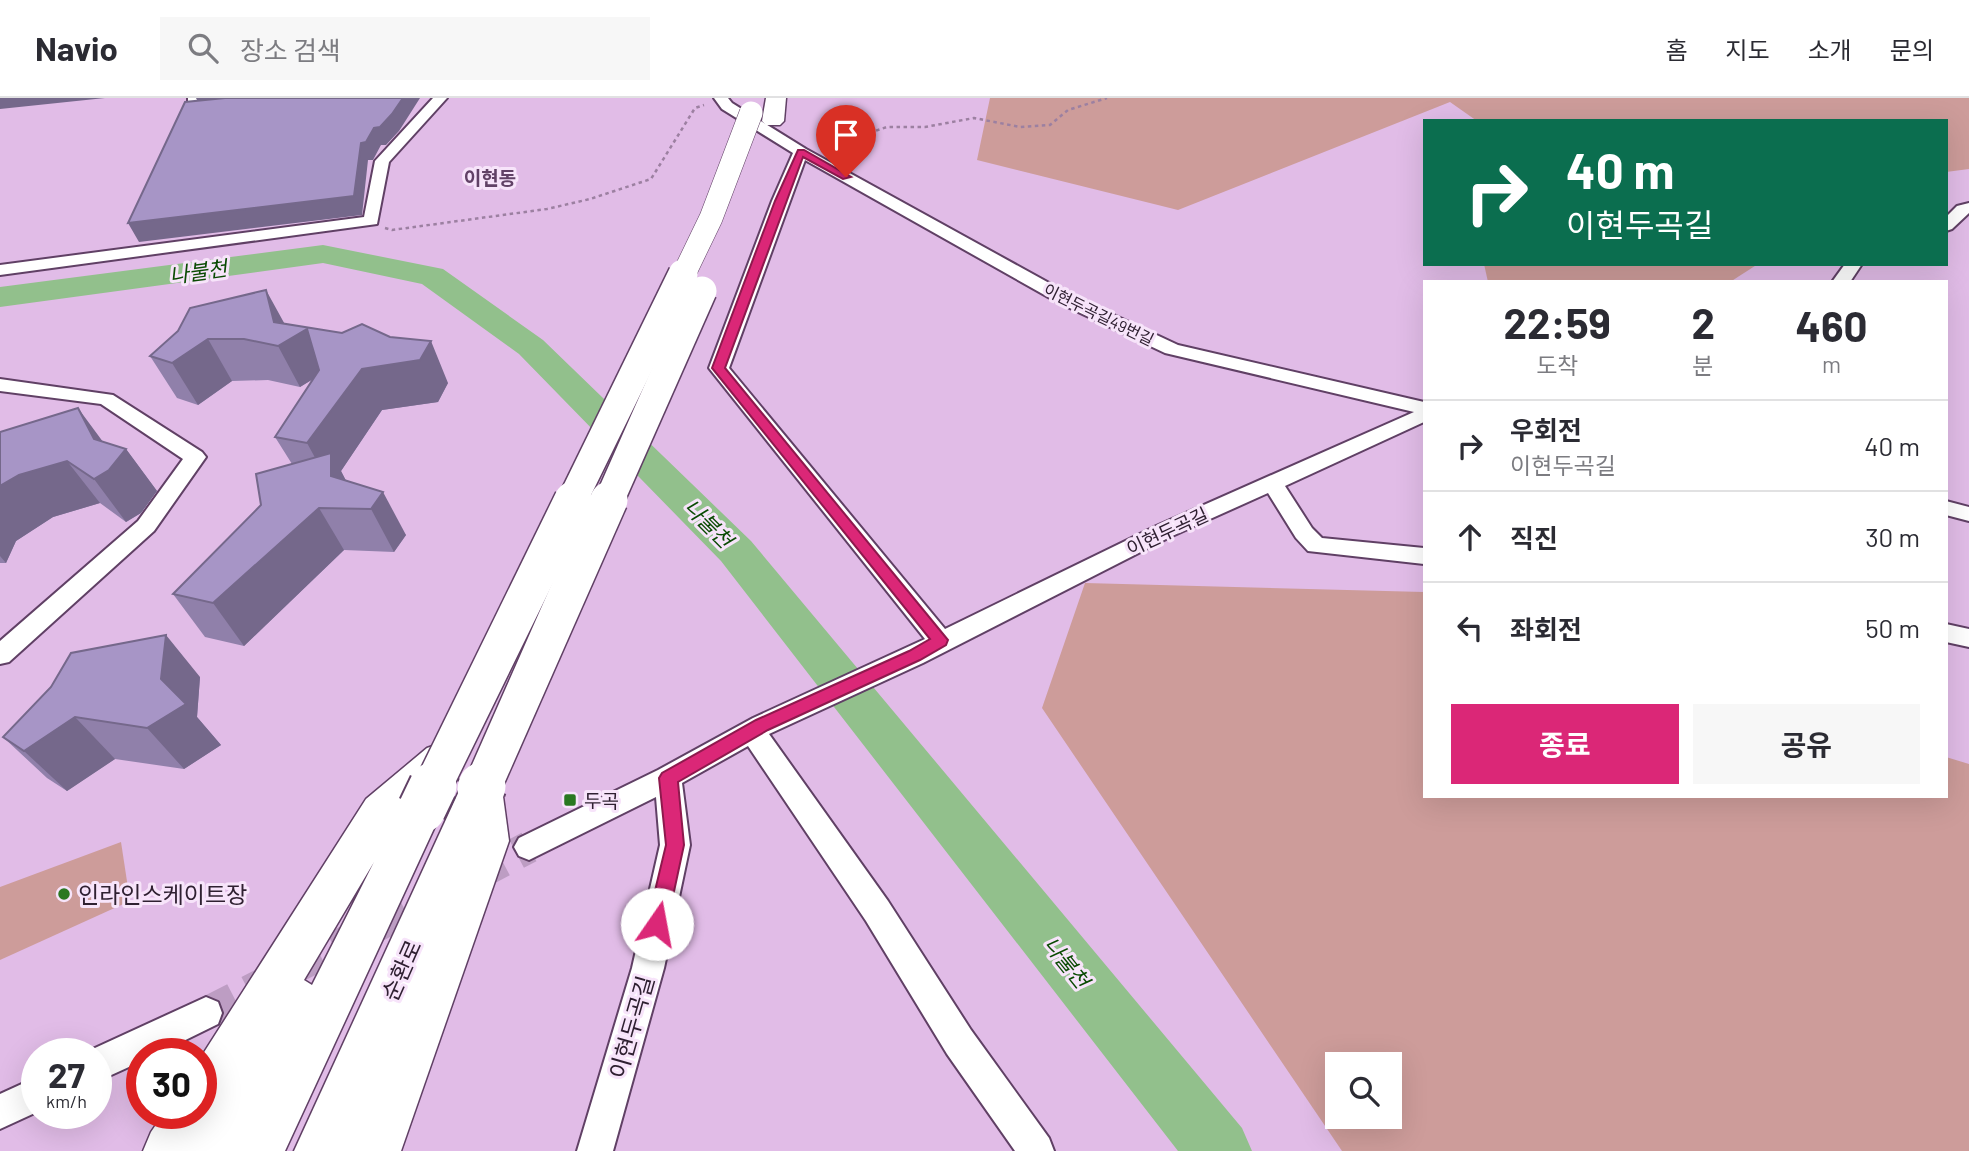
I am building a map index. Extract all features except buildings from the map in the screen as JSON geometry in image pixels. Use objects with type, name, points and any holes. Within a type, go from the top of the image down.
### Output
[{"type":"highway","points":[[206,1151],[358,886],[451,751],[763,107]]},
{"type":"highway","name":"순환로","points":[[321,1151],[736,216],[763,107]]},
{"type":"highway","points":[[374,1151],[487,841],[481,789]]},
{"type":"highway","points":[[217,1082],[405,818]]},
{"type":"highway","points":[[257,1151],[405,818]]},
{"type":"highway","points":[[170,1151],[184,1129]]},
{"type":"street","points":[[191,104],[215,98]]},
{"type":"street","points":[[0,270],[371,221],[382,161],[440,98]]},
{"type":"street","name":"이현두곡길49번길","points":[[721,99],[727,106],[801,152],[1063,298],[1172,349],[1423,408]]},
{"type":"street","points":[[191,104],[227,109]]},
{"type":"street","points":[[801,152],[780,201],[719,368],[940,640]]},
{"type":"street","points":[[1948,224],[1963,209],[1969,208]]},
{"type":"street","points":[[122,255],[132,233]]},
{"type":"street","points":[[0,385],[106,399],[195,457],[146,526],[0,655]]},
{"type":"street","name":"이현두곡길","points":[[757,728],[914,656],[940,640],[1162,532],[1423,415]]},
{"type":"street","points":[[1272,483],[1304,533],[1316,545],[1423,556]]},
{"type":"street","points":[[1948,509],[1969,514]]},
{"type":"street","points":[[1948,633],[1969,638]]},
{"type":"street","points":[[529,848],[668,778],[757,728],[960,1042],[1036,1151]]},
{"type":"street","name":"이현두곡길","points":[[595,1151],[648,968],[675,845],[668,778]]},
{"type":"street","points":[[112,1057],[206,1013]]},
{"type":"street","points":[[0,1112],[21,1102]]},
{"type":"path","points":[[822,164],[840,159],[872,132],[887,127],[925,127],[974,118],[1035,127],[1050,125],[1057,116],[1070,108],[1107,98]]},
{"type":"path","points":[[371,221],[392,230],[547,209],[590,199],[651,179],[695,108],[721,99]]},
{"type":"shaded area","points":[[990,98],[1969,98],[1969,169],[1948,172],[1948,119],[1474,119],[1450,102],[1178,210],[977,160]]},
{"type":"shaded area","points":[[1484,266],[1755,266],[1733,280],[1488,280]]},
{"type":"shaded area","points":[[1085,583],[1423,592],[1423,798],[1948,798],[1948,758],[1969,764],[1969,1151],[1342,1151],[1327,1129],[1402,1129],[1402,1052],[1325,1052],[1325,1126],[1042,708]]},
{"type":"shaded area","name":"인라인스케이트장","points":[[121,842],[130,901],[0,960],[0,887]]},
{"type":"waterway","name":"나불천","points":[[0,297],[323,254],[432,276],[531,347],[736,551],[1219,1151]]},
{"type":"tunnel","points":[[474,876],[529,847]]},
{"type":"tunnel","points":[[206,1013],[433,897]]},
{"type":"place","name":"두곡","points":[[570,800]]},
{"type":"place","name":"인라인스케이트장","points":[[64,894]]},
{"type":"district","name":"이현동","points":[[490,177]]},
{"type":"route","points":[[657,924],[675,845],[668,778],[762,725],[914,656],[940,640],[719,368],[780,201],[801,152],[846,177]]}]
